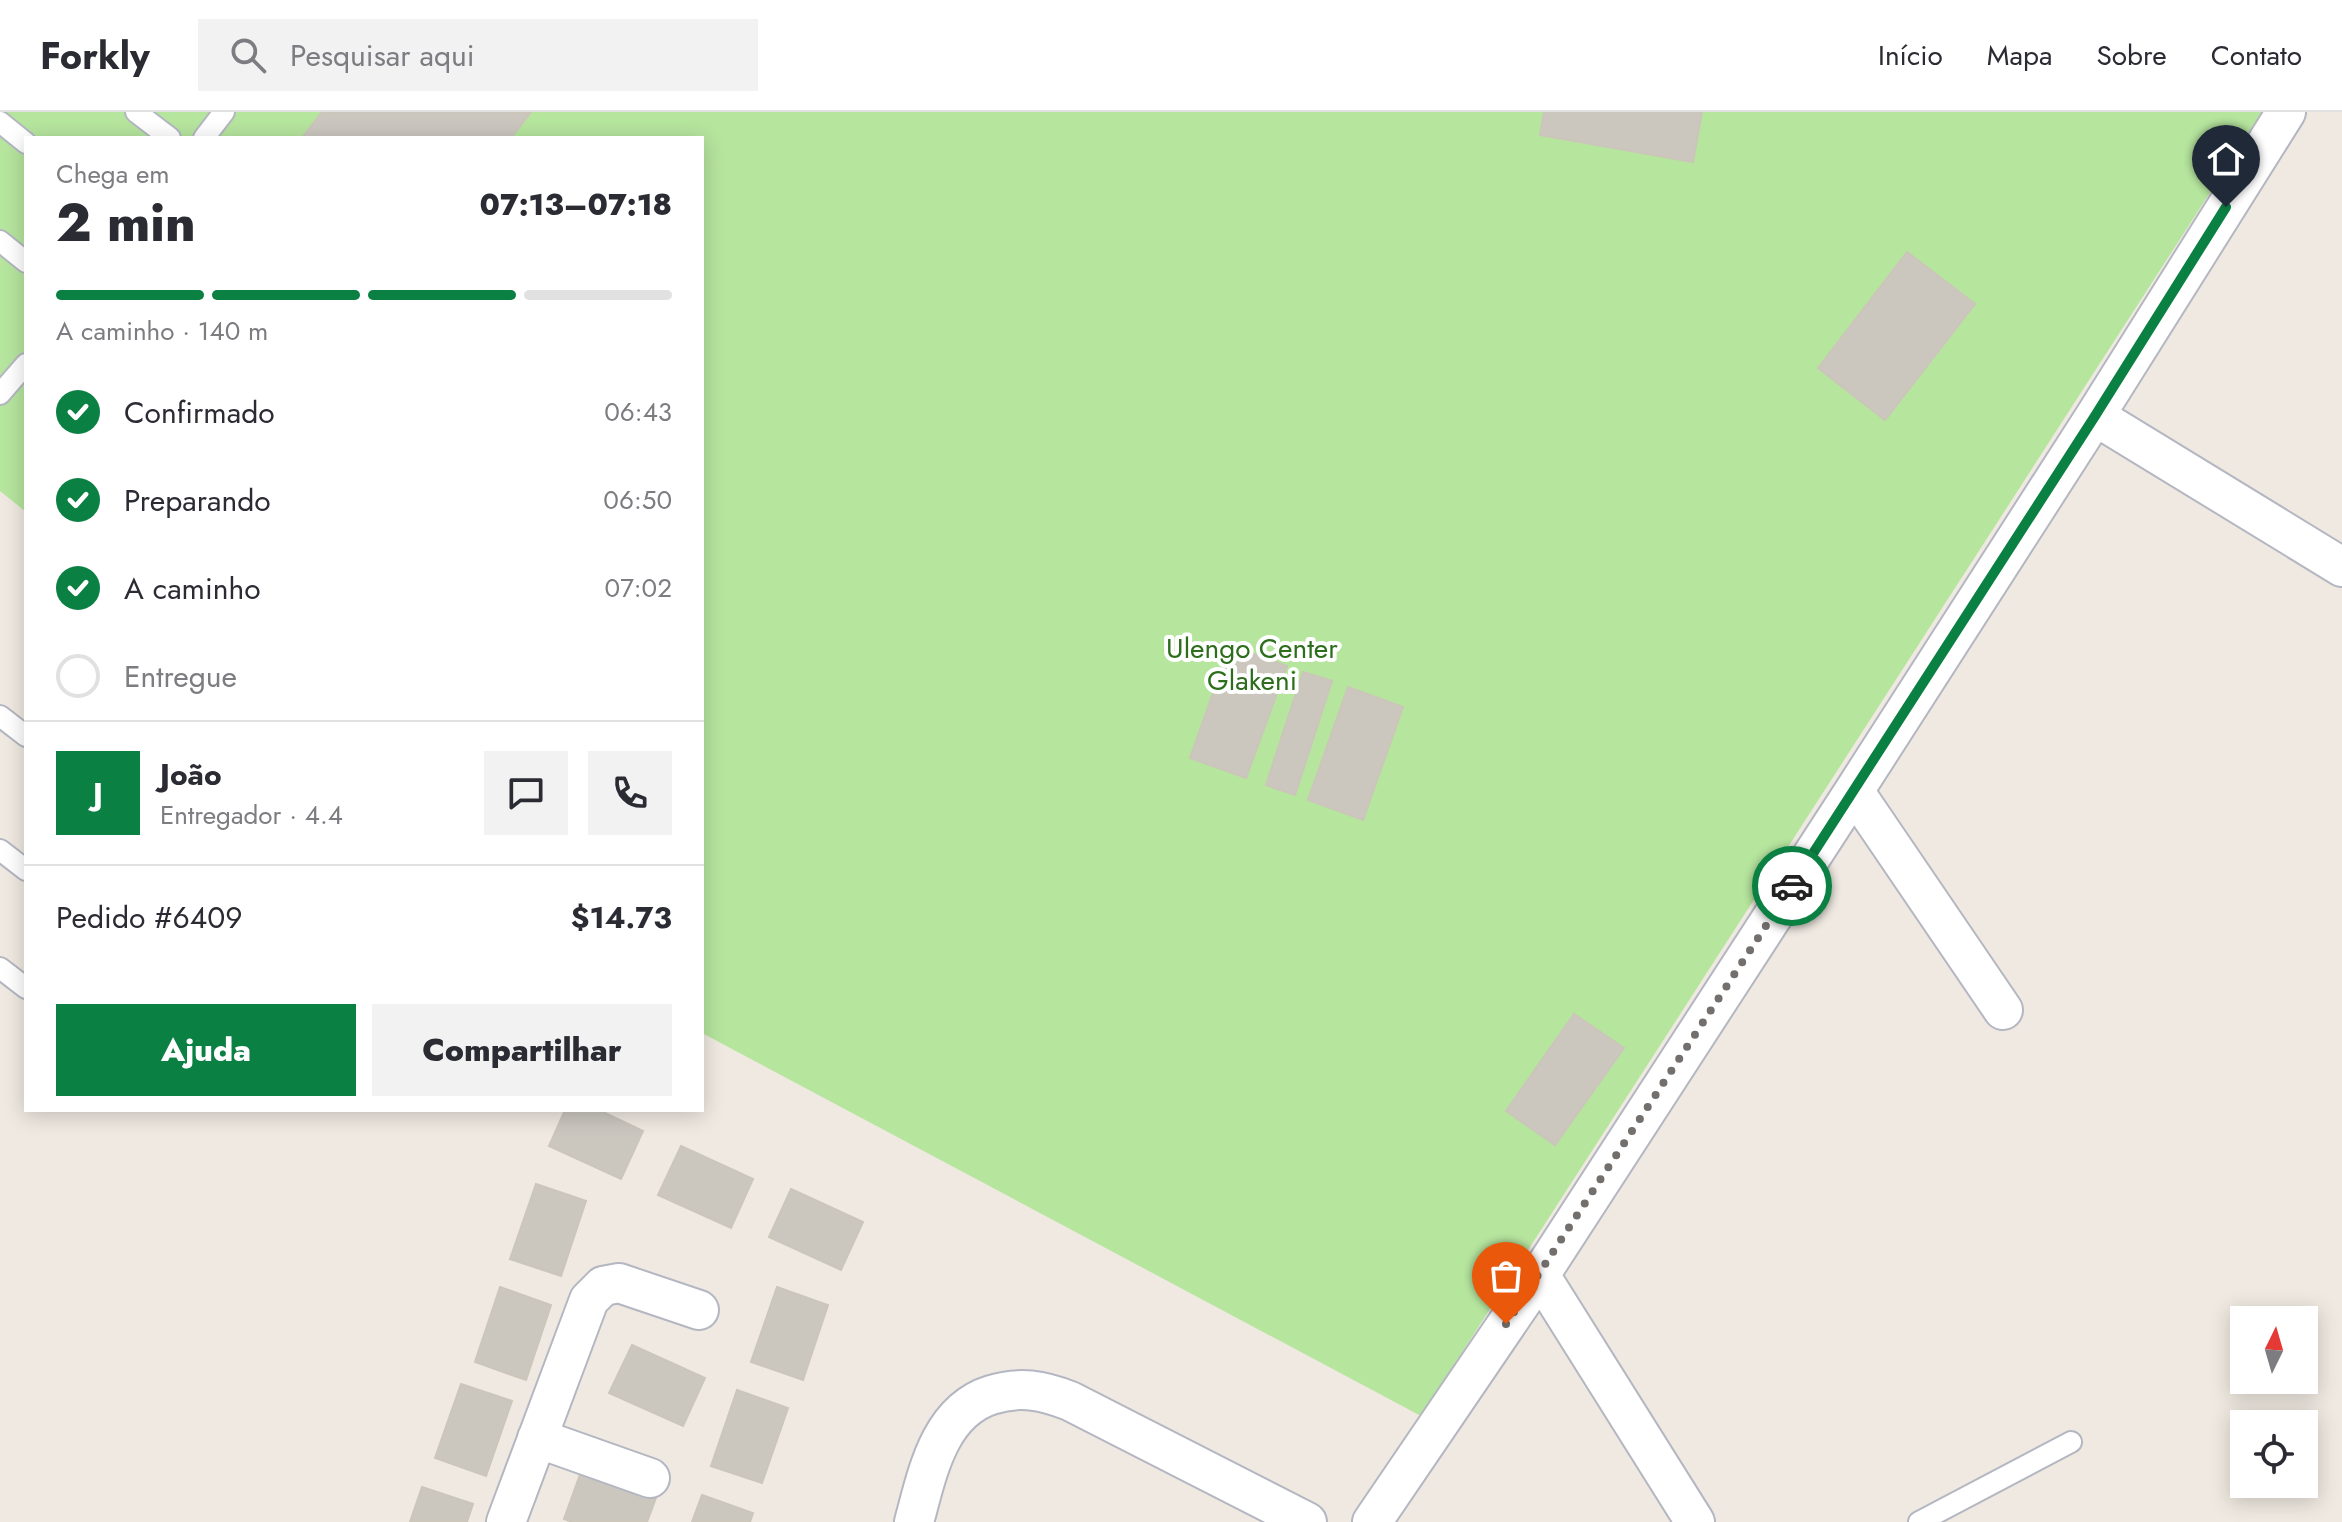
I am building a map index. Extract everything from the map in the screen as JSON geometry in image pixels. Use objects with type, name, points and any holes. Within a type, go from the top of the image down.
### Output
[{"type":"street","points":[[1372,1522],[1540,1275],[1854,791],[2286,112]]},
{"type":"street","points":[[2095,416],[2342,567]]},
{"type":"street","points":[[1854,791],[2003,1010]]},
{"type":"street","points":[[1540,1275],[1694,1521]]},
{"type":"street","points":[[506,1522],[589,1300],[603,1286],[619,1283],[699,1310]]},
{"type":"street","points":[[914,1522],[931,1464],[952,1422],[966,1408],[983,1398],[1022,1389],[1043,1390],[1070,1401],[1307,1522]]},
{"type":"street","points":[[537,1438],[650,1478]]},
{"type":"lane","points":[[136,112],[167,136]]},
{"type":"lane","points":[[206,136],[224,112]]},
{"type":"lane","points":[[0,122],[24,141]]},
{"type":"lane","points":[[0,241],[24,260]]},
{"type":"lane","points":[[0,362],[21,370],[0,394]]},
{"type":"lane","points":[[0,716],[24,734]]},
{"type":"lane","points":[[0,850],[24,868]]},
{"type":"lane","points":[[0,968],[24,986]]},
{"type":"lane","points":[[1919,1522],[2071,1442]]},
{"type":"green space","name":"Ulengo Center Glakeni","points":[[0,112],[2262,112],[1421,1416],[704,1034],[704,136],[24,136],[24,510],[0,491]]},
{"type":"building","points":[[322,112],[531,112],[513,136],[304,136]]},
{"type":"building","points":[[1544,112],[1702,112],[1693,162],[1540,135]]},
{"type":"building","points":[[1907,252],[1975,304],[1885,420],[1818,368]]},
{"type":"building","points":[[1230,645],[1287,666],[1246,778],[1190,758]]},
{"type":"building","points":[[1303,672],[1332,681],[1295,795],[1266,785]]},
{"type":"building","points":[[1348,687],[1403,707],[1363,820],[1308,800]]},
{"type":"building","points":[[1574,1014],[1624,1048],[1555,1145],[1506,1111]]},
{"type":"building","points":[[564,1112],[603,1112],[643,1131],[621,1179],[549,1146]]},
{"type":"building","points":[[681,1146],[753,1179],[731,1228],[658,1195]]},
{"type":"building","points":[[536,1184],[586,1201],[561,1276],[510,1259]]},
{"type":"building","points":[[791,1189],[863,1222],[841,1270],[769,1237]]},
{"type":"building","points":[[500,1287],[551,1305],[526,1380],[475,1362]]},
{"type":"building","points":[[777,1287],[828,1305],[803,1380],[751,1362]]},
{"type":"building","points":[[632,1345],[705,1378],[683,1426],[609,1393]]},
{"type":"building","points":[[461,1384],[512,1401],[486,1476],[435,1458]]},
{"type":"building","points":[[737,1390],[788,1408],[762,1483],[711,1466]]},
{"type":"building","points":[[582,1469],[657,1495],[647,1522],[572,1522],[564,1519]]},
{"type":"building","points":[[422,1487],[473,1504],[467,1522],[410,1522]]},
{"type":"building","points":[[702,1495],[753,1513],[750,1522],[692,1522]]},
{"type":"way so far","points":[[1506,1324],[1792,886]]},
{"type":"route","points":[[1792,886],[2226,207]]}]
